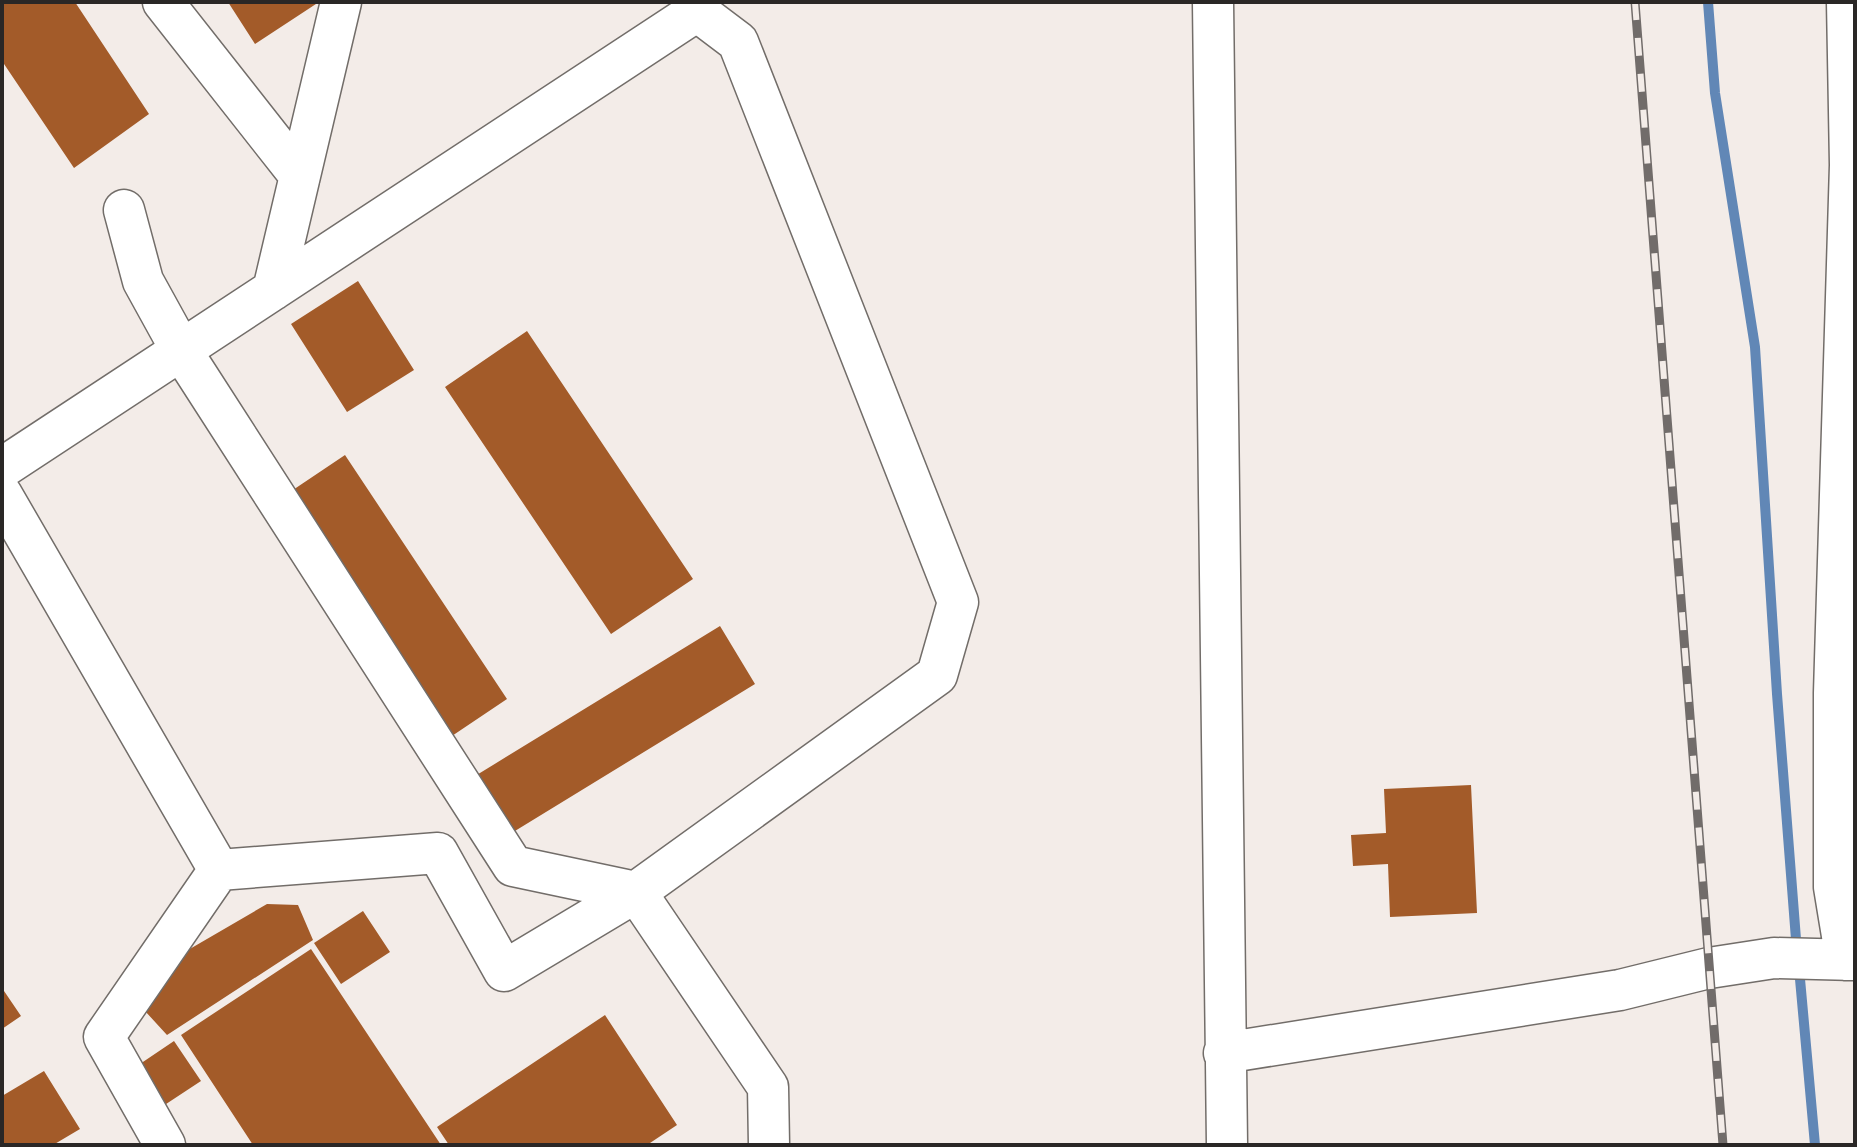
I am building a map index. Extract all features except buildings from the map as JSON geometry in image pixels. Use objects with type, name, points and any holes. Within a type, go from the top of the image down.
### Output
[{"type":"street","points":[[163,2],[300,176]]},
{"type":"street","points":[[273,290],[341,2]]},
{"type":"street","points":[[1213,2],[1227,1145]]},
{"type":"street","points":[[1224,1053],[1635,986],[1709,968],[1774,958],[1840,960],[1834,887],[1834,693],[1852,165],[1847,2]]},
{"type":"street","points":[[2,468],[697,11],[738,42],[958,602],[937,675],[636,892],[504,971],[438,853],[219,870]]},
{"type":"street","points":[[124,210],[143,281],[181,350],[513,866],[636,892],[768,1087],[769,1145]]},
{"type":"street","points":[[2,495],[219,870]]},
{"type":"street","points":[[165,1145],[104,1037],[219,870]]},
{"type":"waterway","points":[[1708,2],[1715,93],[1755,347],[1797,952]]},
{"type":"waterway","points":[[1799,968],[1815,1145]]},
{"type":"railway","points":[[1635,2],[1723,1145]]}]
